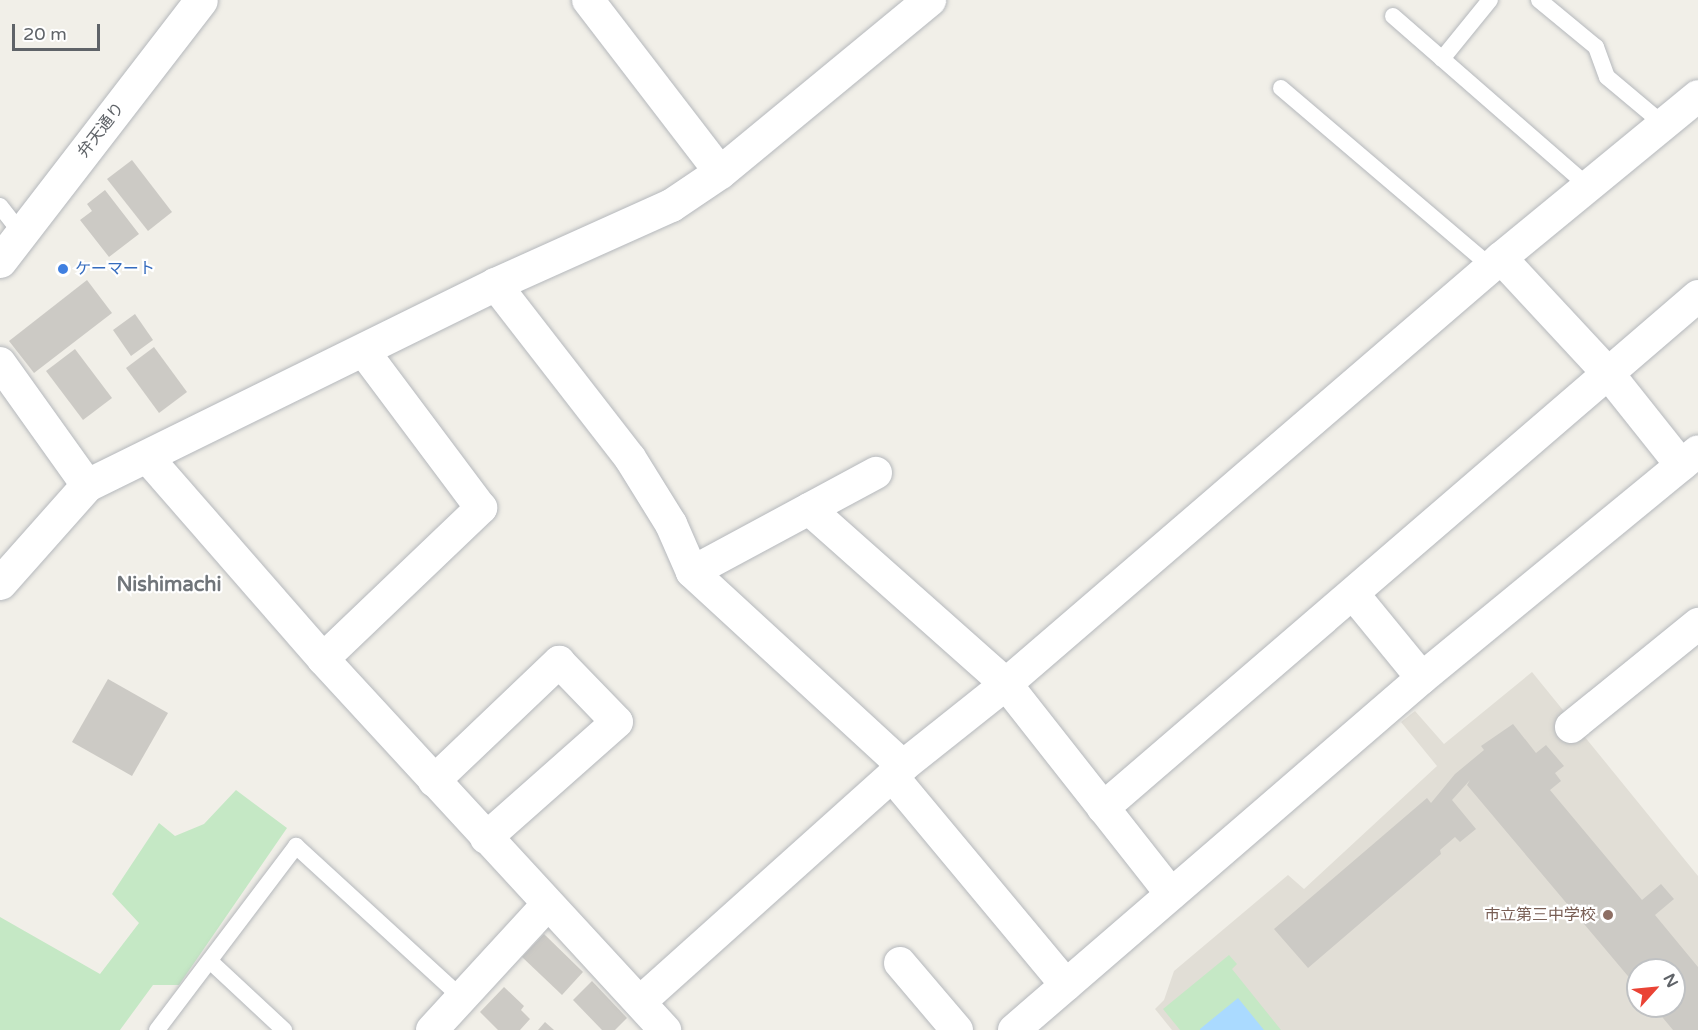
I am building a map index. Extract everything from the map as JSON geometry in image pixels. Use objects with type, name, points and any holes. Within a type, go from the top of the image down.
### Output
[{"type":"street","name":"弁天通り","points":[[0,261],[201,0]]},
{"type":"street","points":[[588,0],[720,172]]},
{"type":"street","points":[[0,583],[87,485],[495,284],[672,205],[720,172],[929,0]]},
{"type":"street","points":[[147,457],[323,659],[548,904],[650,1020],[898,771],[1006,684],[1496,262],[1698,96]]},
{"type":"street","points":[[1014,1030],[1422,678],[1689,458],[1607,372],[1496,262]]},
{"type":"street","points":[[495,284],[630,458],[671,524],[692,572],[898,771],[1066,985]]},
{"type":"street","points":[[1103,808],[1354,595],[1607,372],[1698,296]]},
{"type":"street","points":[[323,659],[481,508],[363,350]]},
{"type":"street","points":[[0,363],[87,485]]},
{"type":"street","points":[[692,572],[876,473]]},
{"type":"street","points":[[809,509],[1006,684],[1171,894]]},
{"type":"street","points":[[1354,595],[1422,678]]},
{"type":"street","points":[[1571,727],[1698,624]]},
{"type":"street","points":[[434,781],[559,662],[617,722],[486,838]]},
{"type":"street","points":[[432,1030],[548,904]]},
{"type":"street","points":[[900,963],[957,1030]]},
{"type":"lane","points":[[1442,59],[1490,0]]},
{"type":"lane","points":[[1539,0],[1596,47],[1607,77],[1663,124]]},
{"type":"lane","points":[[1393,16],[1588,186]]},
{"type":"lane","points":[[1281,88],[1496,262]]},
{"type":"lane","points":[[0,206],[21,233]]},
{"type":"lane","points":[[157,1030],[211,962],[296,846],[462,998]]},
{"type":"lane","points":[[211,962],[284,1030]]},
{"type":"shaded area","points":[[1532,672],[1698,876],[1698,1030],[1172,1030],[1155,1009],[1164,1000],[1174,971],[1288,875],[1304,889],[1437,766],[1401,722],[1415,711],[1444,744]]},
{"type":"green space","points":[[236,790],[287,828],[179,985],[153,985],[120,1030],[0,1030],[0,917],[100,974],[139,923],[112,894],[159,823],[175,836],[204,824]]},
{"type":"green space","points":[[1229,955],[1237,964],[1232,969],[1281,1030],[1180,1030],[1163,1009]]},
{"type":"water","points":[[1238,998],[1264,1030],[1200,1030],[1200,1029]]},
{"type":"building","points":[[132,160],[172,212],[148,231],[107,179]]},
{"type":"building","points":[[105,190],[139,234],[109,257],[80,220],[92,211],[87,204]]},
{"type":"building","points":[[87,280],[112,313],[34,373],[9,341]]},
{"type":"building","points":[[135,314],[153,340],[131,356],[113,330]]},
{"type":"building","points":[[154,347],[187,392],[159,413],[126,368]]},
{"type":"building","points":[[75,349],[112,398],[83,420],[46,371]]},
{"type":"building","points":[[108,679],[168,713],[132,776],[72,742]]},
{"type":"building","points":[[1513,724],[1536,753],[1546,745],[1564,766],[1555,773],[1561,781],[1550,790],[1642,900],[1661,884],[1674,899],[1655,915],[1698,967],[1698,1030],[1673,1030],[1663,1018],[1686,1018],[1686,958],[1626,958],[1626,974],[1467,785],[1470,780],[1452,800],[1476,829],[1460,842],[1455,837],[1440,850],[1441,854],[1308,968],[1274,929],[1427,798],[1431,803],[1455,774],[1484,750],[1481,746]]},
{"type":"building","points":[[544,934],[583,972],[562,995],[522,957]]},
{"type":"building","points":[[592,981],[627,1018],[615,1030],[602,1030],[573,1000]]},
{"type":"building","points":[[504,987],[524,1006],[521,1010],[530,1019],[520,1030],[498,1030],[480,1012]]},
{"type":"building","points":[[545,1022],[554,1030],[538,1030]]},
{"type":"place","name":"ケーマート","points":[[63,269]]},
{"type":"place","name":"市立第三中学校","points":[[1608,915]]},
{"type":"district","name":"Nishimachi","points":[[169,585]]}]
